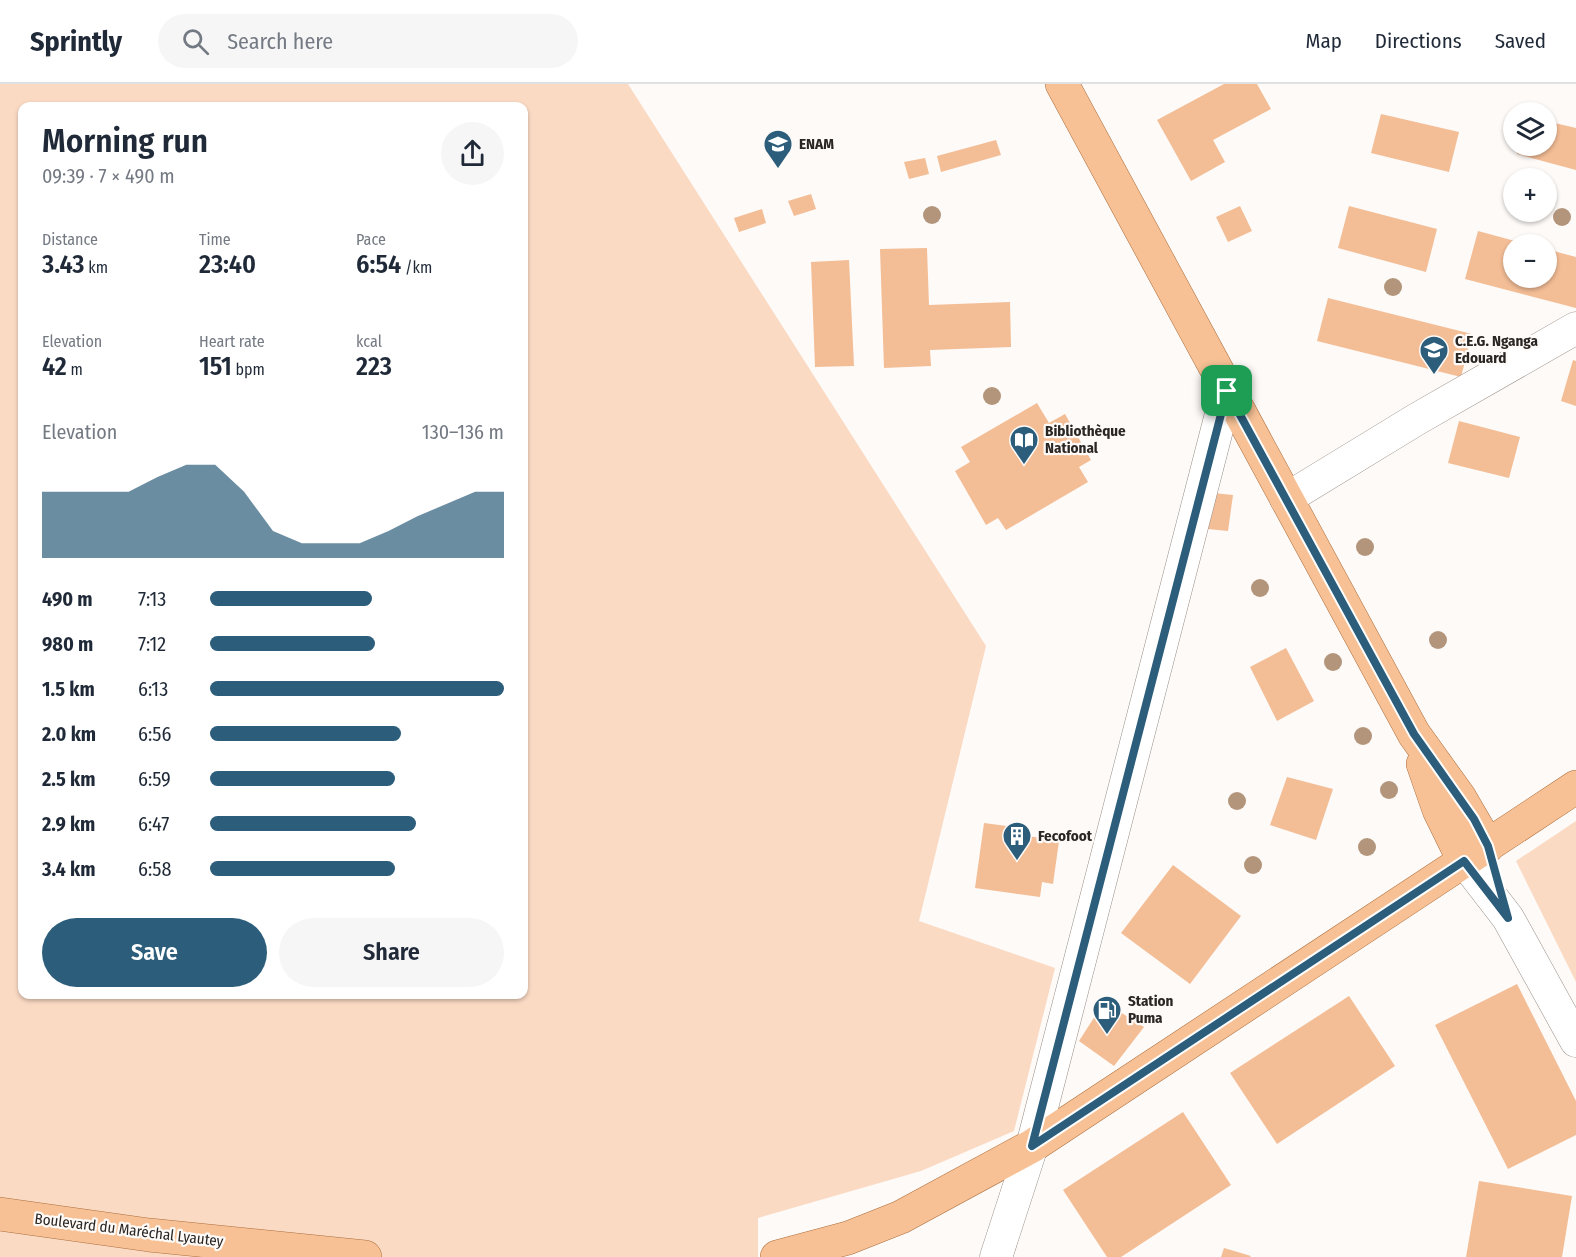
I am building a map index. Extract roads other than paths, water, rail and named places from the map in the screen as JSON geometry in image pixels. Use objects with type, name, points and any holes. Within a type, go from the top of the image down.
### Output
[{"type":"main road","points":[[1062,84],[1414,734],[1461,798],[1476,853]]},
{"type":"main road","points":[[1414,734],[1431,790],[1476,853]]},
{"type":"main road","points":[[777,1257],[848,1238],[901,1217],[1032,1146],[1576,787]]},
{"type":"main road","points":[[1461,798],[1491,808],[1534,813]]},
{"type":"main road","name":"Boulevard du Maréchal Lyautey","points":[[0,1214],[149,1234],[365,1257]]},
{"type":"street","points":[[1286,499],[1359,453],[1576,328]]},
{"type":"street","points":[[996,1257],[1032,1146],[1227,391]]},
{"type":"street","points":[[1476,853],[1508,918],[1576,1041]]},
{"type":"place","name":"ENAM","points":[[778,170]]},
{"type":"place","name":"C.E.G. Nganga Edouard","points":[[1434,376]]},
{"type":"place","name":"Bibliothèque National","points":[[1024,466]]},
{"type":"place","name":"Fecofoot","points":[[1017,862]]},
{"type":"place","name":"Station Puma","points":[[1107,1036]]}]
